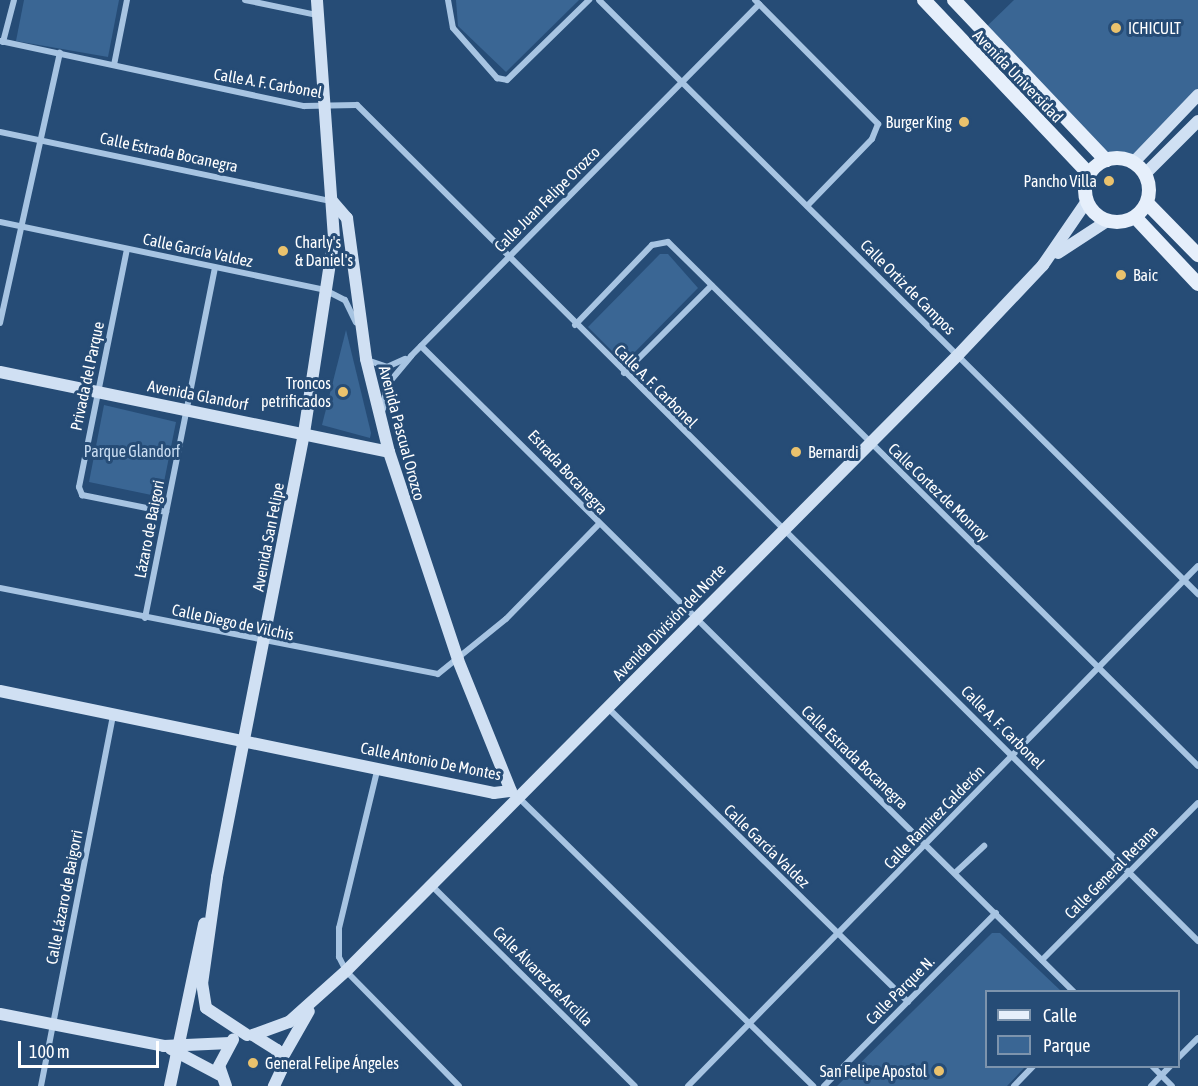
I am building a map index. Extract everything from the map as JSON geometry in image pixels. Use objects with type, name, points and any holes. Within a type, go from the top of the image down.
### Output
[{"type":"main road","name":"Avenida Pascual Orozco","points":[[317,0],[332,201],[346,218],[366,359],[381,426],[458,660],[515,794]]},
{"type":"main road","name":"Avenida Universidad","points":[[924,0],[1089,174]]},
{"type":"main road","name":"Avenida Universidad","points":[[954,0],[1106,160]]},
{"type":"main road","points":[[1133,162],[1198,95]]},
{"type":"main road","points":[[1145,174],[1198,121]]},
{"type":"main road","points":[[1147,203],[1135,217],[1107,221],[1087,201],[1089,174],[1106,160],[1133,162],[1145,174],[1147,203],[1198,255]]},
{"type":"main road","name":"Avenida San Felipe","points":[[170,1086],[218,877],[246,741],[304,433],[334,238],[332,201]]},
{"type":"main road","name":"Avenida División del Norte","points":[[177,1049],[230,1042],[289,1022],[317,1000],[431,885],[515,794],[608,708],[694,618],[958,355],[1043,265],[1087,201]]},
{"type":"main road","points":[[1135,217],[1198,284]]},
{"type":"main road","name":"Avenida División del Norte","points":[[1043,265],[1107,221]]},
{"type":"main road","name":"Avenida Glandorf","points":[[0,372],[388,452]]},
{"type":"main road","name":"Calle Antonio De Montes","points":[[0,691],[378,767],[494,793],[515,794]]},
{"type":"main road","name":"Avenida San Felipe","points":[[218,877],[203,1001],[215,1018],[271,1043],[288,1086]]},
{"type":"main road","name":"Avenida División del Norte","points":[[274,1086],[281,1065],[317,1000]]},
{"type":"main road","points":[[0,1014],[177,1049],[223,1080]]},
{"type":"main road","points":[[223,1080],[220,1057],[230,1042]]},
{"type":"street","points":[[1,42],[14,0]]},
{"type":"street","points":[[114,65],[127,0]]},
{"type":"street","points":[[245,0],[318,15]]},
{"type":"street","points":[[448,0],[453,28],[497,78],[507,80],[589,0]]},
{"type":"street","name":"Calle Ortiz de Campos","points":[[599,0],[1198,594]]},
{"type":"street","points":[[757,2],[876,119],[872,139],[807,206]]},
{"type":"street","name":"Calle Juan Felipe Orozco","points":[[381,426],[385,389],[411,356],[683,82],[757,2]]},
{"type":"street","name":"Calle A. F. Carbonel","points":[[1,42],[325,108],[350,103],[360,107],[575,325],[1198,941]]},
{"type":"street","points":[[0,323],[60,53]]},
{"type":"street","name":"Calle Estrada Bocanegra","points":[[0,132],[332,201]]},
{"type":"street","name":"Calle García Valdez","points":[[0,222],[326,290],[349,305],[363,340]]},
{"type":"street","name":"Calle Cortez de Monroy","points":[[575,325],[659,241],[668,242],[1198,766]]},
{"type":"street","name":"Privada del Parque","points":[[127,249],[97,392],[80,492],[166,512]]},
{"type":"street","name":"Lázaro de Baigori","points":[[145,618],[215,268]]},
{"type":"street","points":[[624,373],[712,285]]},
{"type":"street","name":"Estrada Bocanegra","points":[[421,346],[598,525],[694,618]]},
{"type":"street","points":[[366,359],[387,367],[411,356]]},
{"type":"street","name":"Calle Diego de Vilchis","points":[[0,588],[431,674],[458,660],[598,525]]},
{"type":"street","name":"Calle Ramírez Calderón","points":[[687,1086],[1100,669],[1198,566]]},
{"type":"street","name":"Calle Estrada Bocanegra","points":[[694,618],[1072,990]]},
{"type":"street","name":"Calle García Valdez","points":[[608,708],[908,1002]]},
{"type":"street","name":"Calle Lázaro de Baigorri","points":[[41,1086],[113,714]]},
{"type":"street","points":[[378,767],[339,928],[337,949],[346,971],[459,1086]]},
{"type":"street","name":"Calle Antonio De Montes","points":[[515,794],[813,1086]]},
{"type":"street","name":"Calle General Retana","points":[[1042,960],[1198,804]]},
{"type":"street","points":[[955,873],[984,846]]},
{"type":"street","name":"Calle Álvarez de Arcilla","points":[[431,885],[635,1086]]},
{"type":"street","name":"Calle Parque N.","points":[[824,1086],[996,913]]},
{"type":"street","points":[[1180,1057],[1198,1038]]},
{"type":"street","points":[[1014,1086],[1031,1068]]},
{"type":"street","points":[[1154,1068],[1172,1086]]},
{"type":"street","points":[[1150,1086],[1168,1068]]},
{"type":"green space","points":[[24,0],[119,0],[108,57],[16,41]]},
{"type":"green space","points":[[456,0],[579,0],[506,72],[458,26]]},
{"type":"green space","points":[[1014,0],[1198,0],[1198,95],[1133,163],[1106,160],[983,30]]},
{"type":"green space","points":[[660,254],[668,254],[698,288],[624,363],[588,327]]},
{"type":"green space","points":[[346,330],[371,433],[370,438],[322,425]]},
{"type":"green space","name":"Parque Glandorf","points":[[104,405],[176,422],[161,497],[89,482]]},
{"type":"green space","points":[[992,933],[1000,933],[1060,990],[985,990],[985,1068],[1024,1068],[1007,1086],[837,1086]]},
{"type":"place","name":"ICHICULT","points":[[1116,28]]},
{"type":"place","name":"Burger King","points":[[964,122]]},
{"type":"place","name":"Pancho Villa","points":[[1109,181]]},
{"type":"place","name":"Charly's & Daniel's","points":[[283,251]]},
{"type":"place","name":"Baic","points":[[1121,275]]},
{"type":"place","name":"Troncos petrificados","points":[[343,392]]},
{"type":"place","name":"Bernardi","points":[[796,452]]},
{"type":"place","name":"General Felipe Ángeles","points":[[253,1063]]},
{"type":"place","name":"San Felipe Apostol","points":[[939,1071]]}]
